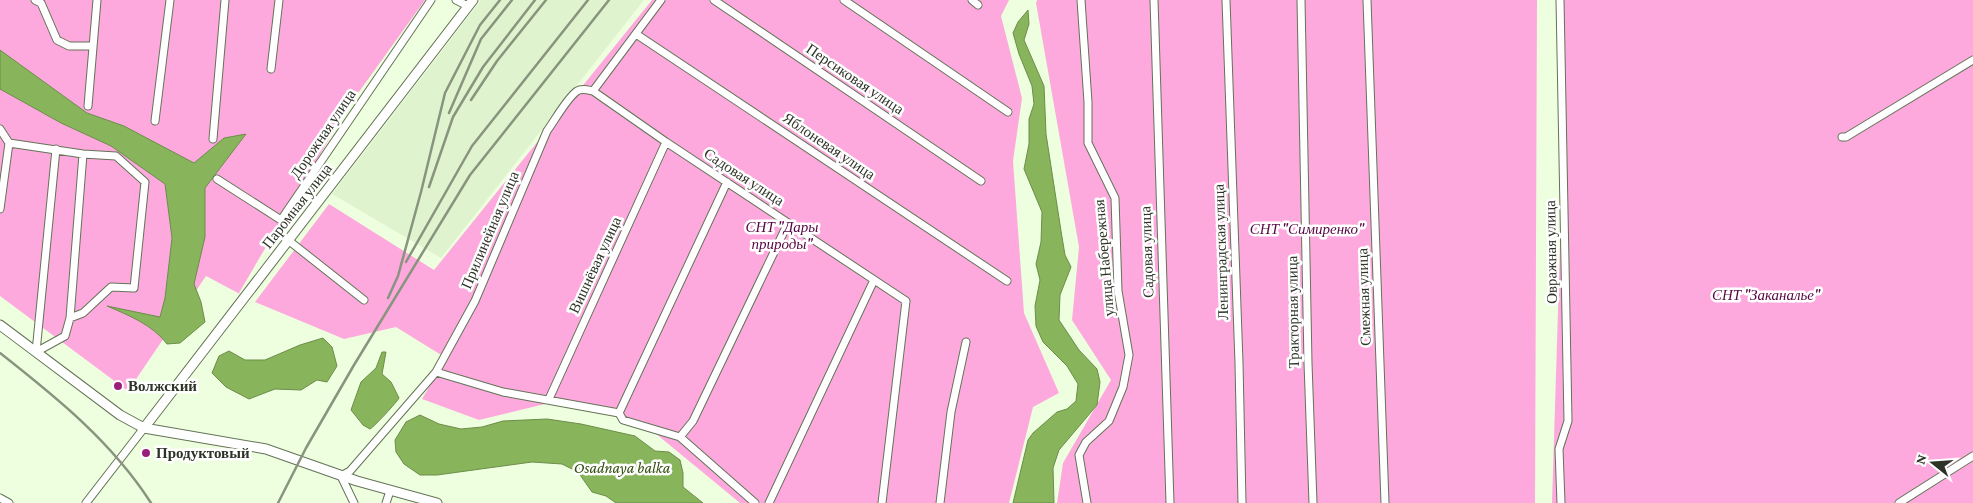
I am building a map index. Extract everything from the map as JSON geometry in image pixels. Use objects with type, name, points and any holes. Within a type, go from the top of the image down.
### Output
[{"type":"street","points":[[35,0],[41,3],[57,40],[69,46],[93,46]]},
{"type":"street","points":[[88,106],[97,0]]},
{"type":"street","points":[[155,121],[170,0]]},
{"type":"street","points":[[213,139],[225,0]]},
{"type":"street","points":[[271,69],[279,0]]},
{"type":"street","name":"Дорожная улица","points":[[217,180],[281,220],[431,0]]},
{"type":"street","points":[[456,0],[470,3]]},
{"type":"street","points":[[593,92],[661,0]]},
{"type":"street","name":"Персиковая улица","points":[[714,0],[981,180]]},
{"type":"street","points":[[844,0],[1008,112]]},
{"type":"street","name":"улица Набережная","points":[[1081,0],[1088,102],[1088,143],[1115,198],[1118,291],[1129,355],[1123,387],[1109,422],[1086,442],[1079,455],[1087,503]]},
{"type":"street","name":"Садовая улица","points":[[1154,0],[1170,503]]},
{"type":"street","name":"Ленинградская улица","points":[[1226,0],[1242,503]]},
{"type":"street","name":"Тракторная улица","points":[[1301,0],[1308,363],[1313,503]]},
{"type":"street","name":"Смежная улица","points":[[1367,0],[1385,503]]},
{"type":"street","name":"Овражная улица","points":[[1560,0],[1568,421],[1559,449],[1561,503]]},
{"type":"street","name":"Паромная улица","points":[[144,428],[470,3]]},
{"type":"street","name":"Яблоневая улица","points":[[636,34],[1007,281]]},
{"type":"street","points":[[1842,137],[1846,137],[1973,60]]},
{"type":"street","name":"Прилинейная улица","points":[[342,476],[350,471],[436,372],[475,300],[547,131],[578,91],[586,89],[593,92]]},
{"type":"street","name":"Садовая улица","points":[[593,92],[906,301],[882,503]]},
{"type":"street","points":[[0,129],[9,142],[0,209]]},
{"type":"street","points":[[9,142],[83,154],[116,156],[145,182],[134,288],[112,287],[83,313],[70,318]]},
{"type":"street","name":"Вишнёвая улица","points":[[549,399],[666,142]]},
{"type":"street","points":[[36,352],[56,149]]},
{"type":"street","points":[[36,352],[65,336],[70,318],[83,154]]},
{"type":"street","points":[[619,413],[727,182]]},
{"type":"street","points":[[680,437],[693,421],[788,223]]},
{"type":"street","points":[[288,240],[364,300]]},
{"type":"street","points":[[770,503],[874,280]]},
{"type":"street","points":[[0,325],[120,415],[144,428],[266,449],[293,457],[342,476],[438,503]]},
{"type":"street","points":[[940,503],[951,412],[966,342]]},
{"type":"street","points":[[436,372],[503,392],[619,413],[623,420],[680,437],[755,503]]},
{"type":"street","points":[[86,503],[144,428]]},
{"type":"street","points":[[1899,503],[1973,456]]},
{"type":"street","points":[[342,476],[354,503]]},
{"type":"street","points":[[386,503],[390,491]]},
{"type":"street","points":[[0,498],[9,503]]},
{"type":"shaded area","points":[[481,0],[644,0],[441,258],[332,194]]},
{"type":"green space","points":[[0,0],[425,0],[346,110],[239,293],[255,302],[206,276],[128,391],[0,296]]},
{"type":"green space","name":"СНТ \"Дары природы\"","points":[[652,0],[1009,0],[1001,16],[1022,98],[1013,161],[1024,313],[1059,393],[1033,407],[1009,503],[740,503],[655,433],[617,416],[549,403],[479,420],[422,399],[446,358],[396,327],[344,339],[255,302],[329,204],[434,270]]},
{"type":"green space","name":"СНТ \"Симиренко\"","points":[[1037,0],[1537,0],[1535,503],[1057,503],[1063,463],[1111,380],[1072,320],[1079,247]]},
{"type":"green space","name":"СНТ \"Заканалье\"","points":[[1557,0],[1973,0],[1973,503],[1552,503],[1561,214]]},
{"type":"water","points":[[1028,10],[1029,24],[1024,40],[1044,86],[1046,134],[1065,255],[1071,267],[1060,295],[1059,320],[1079,350],[1097,369],[1100,382],[1097,405],[1059,450],[1053,468],[1054,503],[1013,503],[1028,440],[1033,433],[1057,412],[1067,409],[1076,401],[1078,384],[1067,366],[1043,342],[1036,326],[1035,306],[1040,280],[1036,264],[1041,242],[1042,212],[1024,169],[1029,144],[1029,119],[1034,104],[1032,86],[1013,33],[1018,22]]},
{"type":"water","points":[[0,50],[87,113],[124,126],[194,163],[224,138],[246,134],[205,188],[205,237],[194,284],[201,302],[205,322],[180,343],[167,344],[155,331],[132,317],[107,306],[160,317],[165,298],[172,238],[165,184],[111,146],[61,123],[0,89]]},
{"type":"water","points":[[323,338],[332,347],[337,366],[327,382],[317,380],[301,390],[275,389],[249,399],[226,387],[212,373],[219,356],[229,351],[245,360],[265,360],[300,345]]},
{"type":"water","points":[[382,352],[386,352],[382,374],[391,382],[399,398],[370,429],[363,425],[351,410],[361,382],[376,368]]},
{"type":"water","name":"Osadnaya balka","points":[[420,415],[439,424],[461,429],[482,427],[503,421],[547,419],[581,424],[635,436],[655,451],[669,452],[680,460],[683,473],[683,487],[703,503],[616,503],[606,496],[592,492],[578,472],[562,464],[532,462],[437,475],[420,475],[404,464],[396,452],[395,440],[406,422]]},
{"type":"railway","points":[[388,298],[398,276],[445,93],[480,25],[500,0]]},
{"type":"railway","points":[[449,113],[481,39],[512,0]]},
{"type":"railway","points":[[429,187],[453,117],[483,67],[535,0]]},
{"type":"railway","points":[[471,100],[497,61],[546,0]]},
{"type":"railway","points":[[406,262],[472,146],[588,0]]},
{"type":"railway","points":[[278,503],[306,448],[354,365],[470,175],[609,0]]},
{"type":"railway","points":[[0,353],[42,386],[101,440],[136,481],[151,503]]},
{"type":"place","name":"Волжский","points":[[118,386]]},
{"type":"place","name":"Продуктовый","points":[[146,453]]}]
